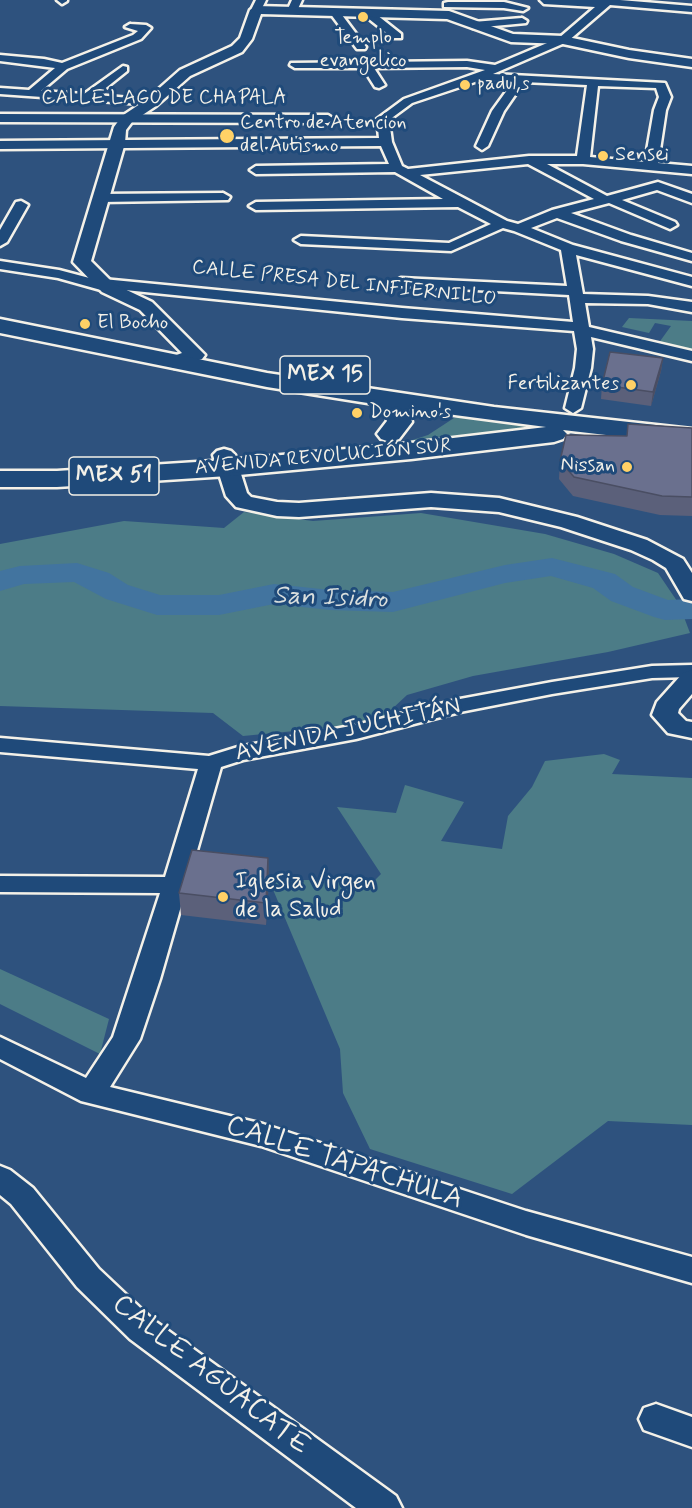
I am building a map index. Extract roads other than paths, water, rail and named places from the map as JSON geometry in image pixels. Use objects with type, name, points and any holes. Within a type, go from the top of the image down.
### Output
[{"type":"main road","name":"MEX 15","points":[[0,315],[185,358],[363,395],[487,405],[605,427],[692,437]]},
{"type":"main road","name":"MEX 15","points":[[0,326],[451,401]]},
{"type":"main road","points":[[363,395],[383,399],[398,410],[400,422],[390,434]]},
{"type":"main road","name":"AVENIDA REVOLUCIÓN SUR","points":[[0,466],[226,461],[390,434],[420,424],[451,401]]},
{"type":"main road","name":"MEX 15","points":[[487,405],[573,408],[692,423]]},
{"type":"main road","points":[[487,405],[502,425],[500,435],[490,442]]},
{"type":"main road","name":"AVENIDA REVOLUCIÓN SUR","points":[[0,479],[57,479],[226,461],[490,442],[605,427],[644,417]]},
{"type":"street","points":[[544,1],[608,2],[692,9]]},
{"type":"street","points":[[608,2],[563,40],[480,77],[408,101],[383,119],[386,142],[401,170],[502,224],[519,228],[568,248],[692,282]]},
{"type":"street","points":[[185,358],[146,306],[106,285],[82,262],[118,143],[119,130],[128,119],[151,103],[185,73],[237,49],[246,39],[259,5],[294,5],[335,13],[368,13],[448,6],[504,5],[523,8]]},
{"type":"street","points":[[448,6],[473,25],[510,38],[563,40],[629,54],[692,63]]},
{"type":"street","points":[[335,13],[361,47]]},
{"type":"street","points":[[368,13],[398,36]]},
{"type":"street","points":[[473,25],[522,21]]},
{"type":"street","points":[[19,123],[31,96],[63,67],[137,37],[146,28],[130,27]]},
{"type":"street","points":[[0,58],[44,62],[63,67]]},
{"type":"street","points":[[295,65],[467,64],[496,68]]},
{"type":"street","points":[[367,66],[379,85]]},
{"type":"street","points":[[88,97],[123,69]]},
{"type":"street","points":[[480,77],[661,85],[665,97],[660,110],[651,166]]},
{"type":"street","points":[[482,146],[498,111],[521,79]]},
{"type":"street","points":[[584,160],[593,82]]},
{"type":"street","points":[[0,91],[31,96],[88,97],[151,103]]},
{"type":"street","name":"CALLE LAGO DE CHAPALA","points":[[0,118],[19,123],[128,119],[328,119]]},
{"type":"street","points":[[0,145],[386,142]]},
{"type":"street","points":[[529,160],[607,200],[669,225]]},
{"type":"street","points":[[256,170],[401,170],[529,160],[584,160],[692,170]]},
{"type":"street","points":[[519,228],[557,213],[658,186],[692,199]]},
{"type":"street","points":[[674,191],[692,193]]},
{"type":"street","points":[[101,198],[223,197]]},
{"type":"street","points":[[256,206],[460,203]]},
{"type":"street","points":[[0,242],[21,204]]},
{"type":"street","points":[[557,213],[626,238],[692,257]]},
{"type":"street","points":[[301,240],[451,247],[502,224]]},
{"type":"street","points":[[568,248],[585,349],[583,368],[573,408]]},
{"type":"street","name":"CALLE PRESA DEL INFIERNILLO","points":[[0,265],[59,274],[106,285],[581,328],[692,356]]},
{"type":"street","points":[[401,282],[648,300],[692,307]]},
{"type":"street","points":[[226,461],[237,496],[244,502],[270,508],[325,510],[430,500],[499,505],[569,522],[639,545],[675,564],[692,594]]},
{"type":"street","name":"AVENIDA JUCHITÁN","points":[[91,1093],[126,1039],[147,979],[211,763],[238,754],[356,732],[460,706],[552,688],[652,672],[692,671]]},
{"type":"street","points":[[692,678],[666,708],[665,715],[677,727],[692,730]]},
{"type":"street","points":[[0,745],[211,763]]},
{"type":"street","points":[[0,884],[175,885]]},
{"type":"street","name":"CALLE TAPACHULA","points":[[0,1047],[91,1093],[263,1135],[526,1222],[692,1270]]},
{"type":"street","name":"CALLE AGUACATE","points":[[0,1178],[22,1196],[88,1278],[141,1329],[384,1508]]},
{"type":"street","points":[[656,1419],[692,1432]]},
{"type":"waterway","name":"San Isidro","points":[[0,582],[20,575],[77,572],[98,580],[117,592],[157,605],[219,605],[274,594],[330,600],[393,602],[505,574],[552,567],[604,581],[622,594],[665,610],[692,609]]},
{"type":"place","name":"Templo evangelico","points":[[363,17]]},
{"type":"place","name":"padul,s","points":[[465,85]]},
{"type":"place","name":"Centro de Atencion del Autismo","points":[[227,136]]},
{"type":"place","name":"Sensei","points":[[603,156]]},
{"type":"place","name":"El Bocho","points":[[85,324]]},
{"type":"place","name":"Fertilizantes","points":[[631,385]]},
{"type":"place","name":"Domino's","points":[[357,413]]},
{"type":"place","name":"Nissan","points":[[627,467]]},
{"type":"place","name":"Iglesia Virgen de la Salud","points":[[223,897]]}]
